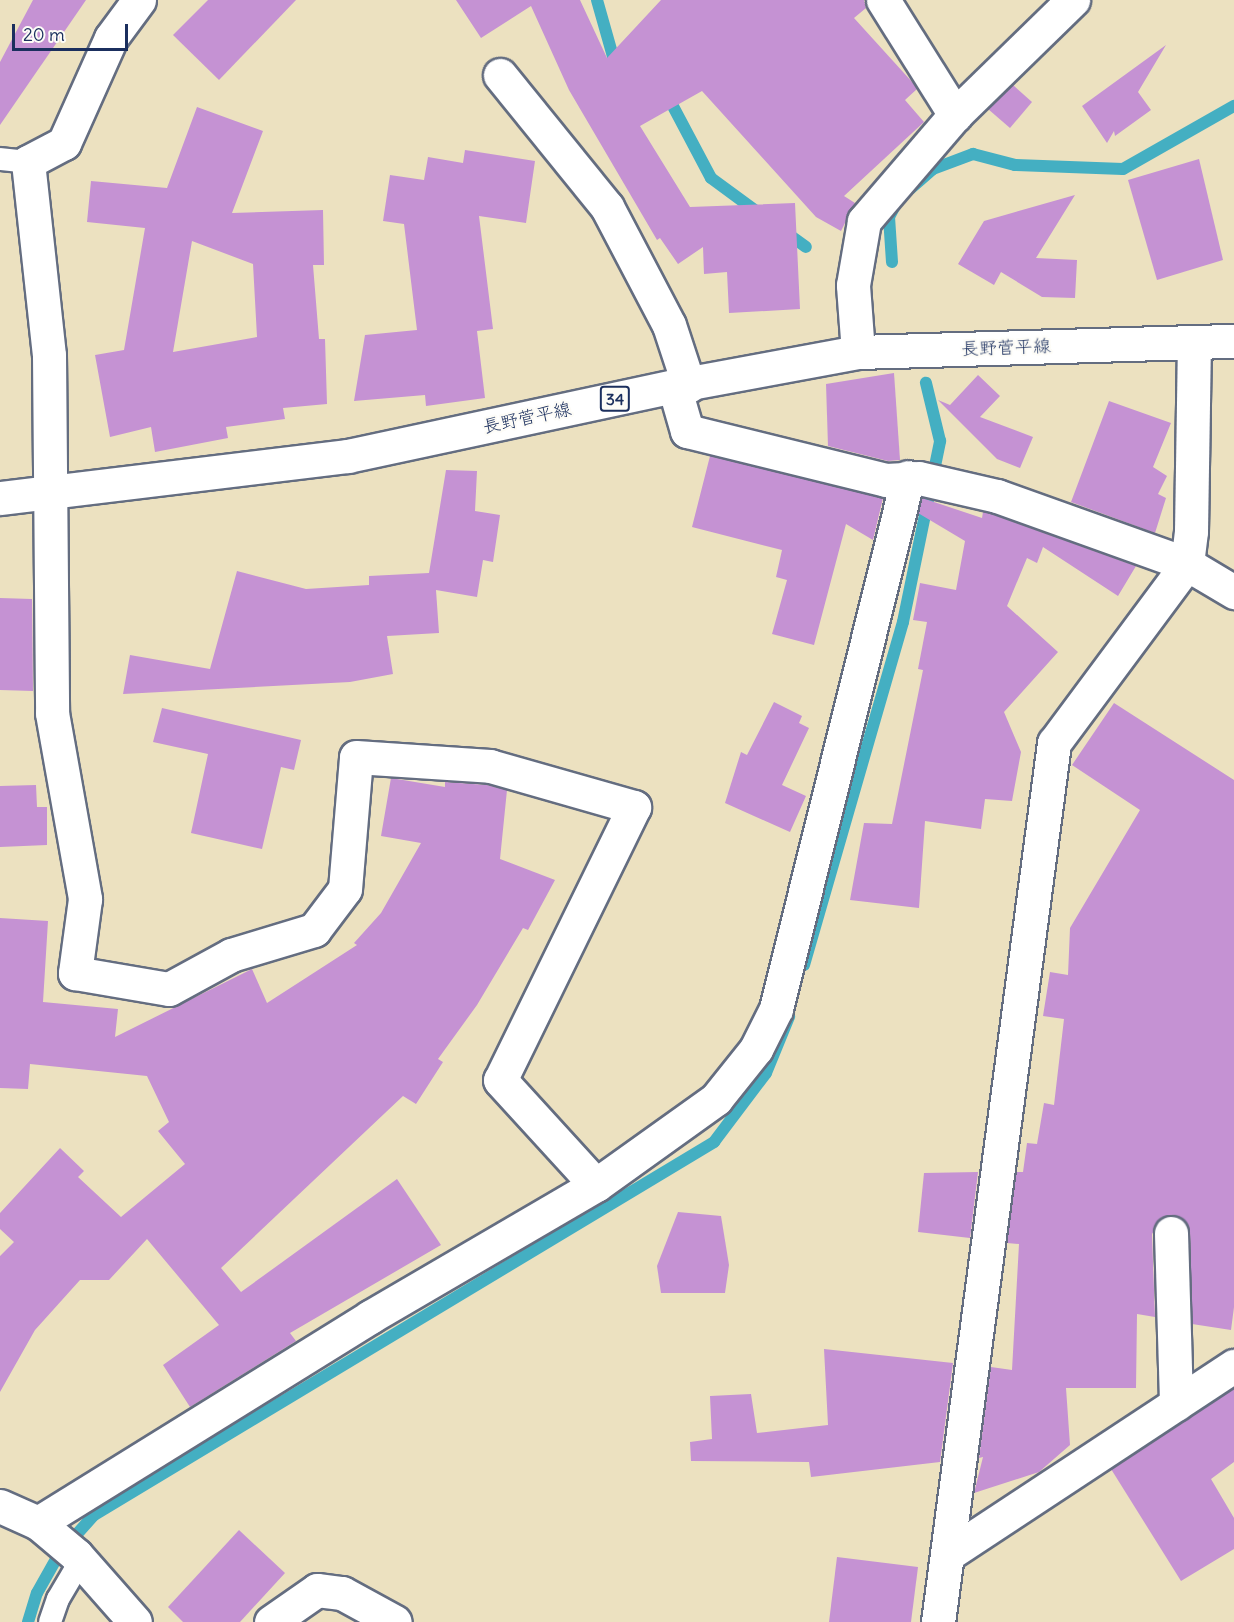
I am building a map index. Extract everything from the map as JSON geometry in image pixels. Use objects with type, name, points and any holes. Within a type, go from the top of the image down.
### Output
[{"type":"street","points":[[139,0],[111,38],[64,143],[14,160],[49,355],[52,493],[52,713],[85,899],[75,973],[169,989],[231,955],[314,930],[345,889],[356,757],[490,766],[634,807],[500,1080],[596,1185]]},
{"type":"street","points":[[883,0],[956,115]]},
{"type":"street","points":[[858,352],[853,285],[864,221],[956,115],[1073,0]]},
{"type":"street","points":[[500,75],[607,207],[669,325],[687,431],[886,480],[923,479],[997,496],[1187,564],[1234,592]]},
{"type":"street","name":"長野菅平線","points":[[0,498],[348,456],[681,386],[858,352],[1234,340]]},
{"type":"street","points":[[938,1622],[950,1553],[1054,743],[1187,564],[1194,342]]},
{"type":"street","points":[[62,1544],[370,1317],[596,1185],[716,1099],[756,1049],[776,1009],[923,479]]},
{"type":"street","points":[[1171,1233],[1176,1404]]},
{"type":"street","points":[[950,1553],[1234,1366]]},
{"type":"street","points":[[0,1506],[62,1544],[135,1622]]},
{"type":"street","points":[[272,1622],[317,1590],[342,1593],[395,1622]]},
{"type":"lane","points":[[50,1622],[58,1599],[62,1544]]},
{"type":"building","points":[[33,0],[86,0],[0,125],[0,62]]},
{"type":"building","points":[[208,0],[296,0],[219,80],[173,35]]},
{"type":"building","points":[[456,0],[580,0],[607,58],[661,0],[864,0],[866,8],[854,18],[913,83],[917,89],[905,100],[924,122],[844,196],[855,203],[841,231],[816,217],[702,91],[640,126],[690,207],[795,203],[800,309],[729,313],[727,272],[704,274],[703,247],[678,264],[660,238],[657,240],[569,90],[531,6],[481,38]]},
{"type":"building","points":[[1166,45],[1138,92],[1151,110],[1115,136],[1114,131],[1107,143],[1082,106]]},
{"type":"building","points":[[1013,85],[1032,102],[1010,128],[988,109]]},
{"type":"building","points":[[197,107],[263,131],[232,213],[323,210],[324,265],[313,265],[319,339],[325,339],[327,404],[283,408],[285,419],[226,427],[228,438],[155,452],[151,427],[110,437],[95,355],[124,350],[145,228],[87,222],[91,181],[167,188]],"holes":[[[192,241],[253,264],[257,337],[173,352]]]},
{"type":"building","points":[[465,150],[535,161],[526,223],[479,216],[493,329],[477,331],[485,398],[426,406],[425,395],[354,401],[365,335],[417,330],[404,224],[383,221],[390,175],[424,180],[428,157],[463,163]]},
{"type":"building","points":[[1199,159],[1223,260],[1157,280],[1128,180]]},
{"type":"building","points":[[1075,195],[1036,258],[1077,260],[1075,298],[1042,297],[1001,272],[994,285],[958,264],[984,221]]},
{"type":"building","points":[[894,373],[900,460],[888,461],[828,446],[826,384]]},
{"type":"building","points":[[978,375],[1000,396],[980,417],[1033,437],[1020,468],[997,459],[938,400],[950,405]]},
{"type":"building","points":[[1109,401],[1171,423],[1153,467],[1167,476],[1158,494],[1166,498],[1155,533],[1071,502]]},
{"type":"building","points":[[710,456],[883,498],[873,540],[846,524],[814,645],[772,634],[787,580],[776,577],[782,550],[692,527]]},
{"type":"building","points":[[446,470],[477,471],[475,511],[500,515],[493,562],[483,560],[477,597],[436,590],[439,633],[387,636],[393,674],[350,682],[123,694],[130,655],[210,669],[237,571],[306,589],[369,585],[369,576],[429,573]]},
{"type":"building","points":[[922,498],[982,518],[983,512],[992,514],[1136,566],[1118,596],[1043,547],[1037,563],[1027,558],[1007,606],[1058,652],[1004,712],[1021,752],[1012,801],[985,799],[981,829],[925,821],[919,908],[850,900],[864,823],[892,824],[923,670],[918,669],[927,622],[913,620],[920,583],[956,590],[965,541],[918,513]]},
{"type":"building","points":[[0,598],[32,599],[33,691],[0,690]]},
{"type":"building","points":[[774,702],[802,716],[799,723],[809,728],[782,785],[806,796],[790,832],[725,803],[741,752],[747,755]]},
{"type":"building","points":[[1114,703],[1234,780],[1234,1307],[1231,1330],[1192,1324],[1190,1232],[1180,1217],[1162,1217],[1152,1234],[1155,1317],[1137,1314],[1136,1388],[1066,1388],[1070,1445],[1039,1472],[974,1493],[983,1457],[979,1458],[991,1367],[1012,1370],[1019,1244],[1007,1243],[1016,1172],[1023,1172],[1027,1143],[1037,1144],[1044,1103],[1054,1105],[1064,1019],[1043,1016],[1050,972],[1068,975],[1070,928],[1140,810],[1072,765]]},
{"type":"building","points":[[162,708],[301,740],[294,770],[281,767],[262,849],[191,833],[208,754],[153,742]]},
{"type":"building","points":[[391,778],[445,787],[445,782],[487,785],[507,790],[500,859],[555,880],[528,930],[523,928],[477,1005],[438,1059],[443,1062],[416,1104],[403,1096],[221,1268],[241,1292],[397,1179],[441,1245],[290,1333],[296,1341],[190,1407],[163,1365],[219,1325],[147,1239],[109,1280],[80,1280],[35,1330],[0,1392],[0,1256],[14,1242],[0,1229],[0,1213],[60,1148],[84,1171],[78,1177],[121,1217],[185,1164],[158,1131],[169,1122],[147,1076],[30,1064],[28,1089],[0,1088],[0,918],[48,921],[43,1002],[118,1009],[115,1037],[252,969],[267,1003],[357,945],[354,943],[381,913],[421,843],[381,836]]},
{"type":"building","points":[[36,785],[37,807],[47,807],[47,845],[0,847],[0,786]]},
{"type":"building","points":[[978,1172],[970,1238],[918,1232],[924,1173]]},
{"type":"building","points":[[678,1212],[721,1216],[729,1265],[725,1293],[661,1293],[657,1266]]},
{"type":"building","points":[[824,1349],[953,1363],[940,1462],[811,1477],[809,1462],[691,1461],[690,1442],[712,1439],[710,1396],[751,1394],[757,1433],[828,1425]]},
{"type":"building","points":[[1234,1388],[1234,1462],[1211,1479],[1234,1518],[1234,1549],[1181,1581],[1111,1469]]},
{"type":"building","points":[[239,1530],[285,1573],[240,1622],[183,1622],[168,1607]]},
{"type":"building","points":[[837,1557],[918,1567],[911,1622],[829,1622]]},
{"type":"waterway","points":[[597,0],[614,60],[621,64]]},
{"type":"waterway","points":[[666,93],[711,178],[760,214]]},
{"type":"waterway","points":[[910,189],[933,169],[973,154],[1015,165],[1123,169],[1234,106]]},
{"type":"waterway","points":[[892,262],[889,217],[896,204]]},
{"type":"waterway","points":[[784,231],[806,247]]},
{"type":"waterway","points":[[804,965],[903,622],[940,441],[926,383]]},
{"type":"waterway","points":[[28,1622],[37,1593],[59,1554],[94,1515],[714,1142],[766,1073],[789,1017]]}]
